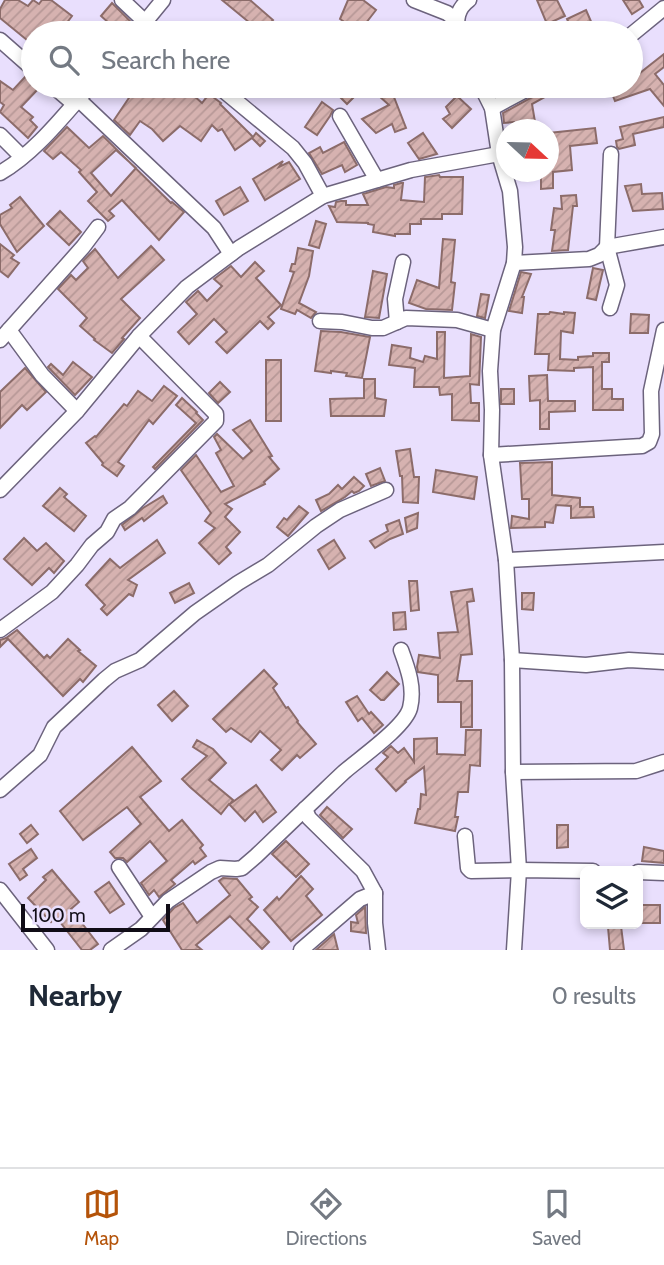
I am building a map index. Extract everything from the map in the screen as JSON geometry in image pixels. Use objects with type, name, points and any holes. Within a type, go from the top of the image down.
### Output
[{"type":"street","points":[[122,0],[139,21]]},
{"type":"street","points":[[151,21],[163,0]]},
{"type":"street","points":[[414,0],[458,14]]},
{"type":"street","points":[[643,25],[664,8]]},
{"type":"street","points":[[0,40],[21,58]]},
{"type":"street","points":[[70,98],[214,228],[231,254]]},
{"type":"street","points":[[0,173],[51,130],[80,98]]},
{"type":"street","points":[[233,98],[293,148],[305,163],[323,196]]},
{"type":"street","points":[[487,98],[492,108],[496,134]]},
{"type":"street","points":[[492,108],[511,98]]},
{"type":"street","points":[[341,116],[376,180]]},
{"type":"street","points":[[0,135],[22,157]]},
{"type":"street","points":[[610,308],[617,285],[607,247],[611,154]]},
{"type":"street","points":[[0,490],[77,411],[139,337],[187,287],[231,254],[323,196],[411,170],[496,155]]},
{"type":"street","points":[[507,182],[515,247],[514,262],[493,330],[490,371],[491,455],[506,560],[512,660],[513,772],[519,870],[514,950]]},
{"type":"street","points":[[77,411],[5,335],[98,227]]},
{"type":"street","points":[[514,262],[589,258],[599,255],[607,247],[664,237]]},
{"type":"street","points":[[397,322],[395,299],[403,262]]},
{"type":"street","points":[[320,321],[383,328],[405,318],[457,320],[493,330]]},
{"type":"street","points":[[491,455],[642,446],[656,442],[652,434],[651,391],[664,330]]},
{"type":"street","points":[[0,630],[52,592],[92,545],[107,532],[114,519],[130,508],[216,421],[216,414],[139,337]]},
{"type":"street","points":[[0,790],[40,754],[54,727],[114,671],[140,660],[195,612],[268,565],[316,526],[340,510],[386,489]]},
{"type":"street","points":[[506,560],[664,552]]},
{"type":"street","points":[[111,950],[141,929],[168,901],[211,872],[220,868],[242,867],[256,856],[405,718],[410,710],[412,694],[410,675],[401,650]]},
{"type":"street","points":[[512,660],[586,665],[641,660],[664,662]]},
{"type":"street","points":[[513,772],[636,771],[664,762]]},
{"type":"street","points":[[305,809],[309,818],[363,871],[375,893],[374,923],[378,950]]},
{"type":"street","points":[[465,836],[468,868],[471,871],[580,871]]},
{"type":"street","points":[[119,867],[152,917]]},
{"type":"street","points":[[643,872],[664,873]]},
{"type":"street","points":[[0,890],[47,950]]},
{"type":"street","points":[[301,950],[360,899],[375,893]]},
{"type":"building","points":[[5,0],[18,0],[28,6],[33,0],[39,4],[42,0],[51,0],[72,16],[68,21],[21,21],[21,35],[0,18],[0,9]]},
{"type":"building","points":[[222,0],[250,0],[273,20],[248,21]]},
{"type":"building","points":[[348,0],[363,0],[376,10],[368,21],[340,19]]},
{"type":"building","points":[[537,0],[557,0],[565,16],[546,21]]},
{"type":"building","points":[[623,0],[639,0],[643,7],[632,14]]},
{"type":"building","points":[[112,3],[130,21],[107,21],[101,16]]},
{"type":"building","points":[[586,10],[591,21],[568,21],[567,19]]},
{"type":"building","points":[[664,54],[664,67],[655,74],[664,85],[664,106],[650,89],[643,91],[643,71]]},
{"type":"building","points":[[0,81],[13,90],[21,81],[21,98],[30,98],[21,107],[33,117],[30,120],[37,127],[28,138],[0,112],[4,105],[0,102]]},
{"type":"building","points":[[129,98],[196,98],[202,103],[206,98],[214,98],[253,137],[256,133],[265,141],[260,146],[252,138],[235,150],[222,129],[218,131],[212,125],[201,141],[180,126],[163,141],[140,121],[130,135],[114,120]]},
{"type":"building","points":[[341,98],[353,98],[347,104]]},
{"type":"building","points":[[381,98],[394,98],[406,128],[395,132],[392,124],[376,133],[362,119],[389,105]]},
{"type":"building","points":[[455,98],[459,98],[471,109],[452,128],[443,119],[450,114],[446,107]]},
{"type":"building","points":[[531,98],[543,98],[532,104],[534,119],[504,119],[503,113]]},
{"type":"building","points":[[322,102],[333,110],[317,135],[305,127]]},
{"type":"building","points":[[664,117],[664,127],[633,134],[635,145],[619,149],[617,147],[616,141],[623,139],[620,127]]},
{"type":"building","points":[[67,127],[89,148],[103,136],[130,163],[116,150],[91,173],[111,196],[136,168],[171,203],[184,212],[159,240],[122,200],[109,211],[114,216],[108,221],[88,201],[97,192],[79,172],[81,170],[61,152],[53,159],[44,151]]},
{"type":"building","points":[[595,128],[597,143],[570,146],[572,170],[559,171],[559,132]]},
{"type":"building","points":[[423,133],[437,154],[419,159],[408,143]]},
{"type":"building","points":[[344,142],[357,165],[345,172],[342,165],[322,174],[309,153],[320,147],[323,153]]},
{"type":"building","points":[[283,161],[279,167],[289,162],[300,179],[265,200],[253,179]]},
{"type":"building","points":[[425,177],[463,177],[462,214],[442,214],[442,219],[421,219],[421,224],[410,224],[410,234],[395,236],[373,232],[374,225],[368,223],[337,222],[329,206],[335,207],[336,202],[341,201],[346,201],[346,205],[368,205],[363,194],[386,187],[394,188],[394,185],[401,183],[401,200],[424,202]]},
{"type":"building","points":[[541,182],[553,182],[553,188],[541,189]]},
{"type":"building","points":[[641,184],[642,194],[662,193],[663,209],[633,211],[625,186]]},
{"type":"building","points":[[240,187],[248,201],[224,215],[216,201]]},
{"type":"building","points":[[576,195],[577,206],[573,206],[568,250],[552,251],[554,208],[562,209],[561,196]]},
{"type":"building","points":[[20,197],[44,226],[17,252],[0,224],[0,215],[12,208],[10,205]]},
{"type":"building","points":[[60,211],[81,232],[69,245],[47,224]]},
{"type":"building","points":[[316,221],[326,224],[319,248],[309,245]]},
{"type":"building","points":[[443,239],[455,240],[451,282],[455,283],[452,310],[426,309],[409,303],[417,280],[439,288]]},
{"type":"building","points":[[0,244],[14,255],[11,258],[19,263],[8,277],[0,271]]},
{"type":"building","points":[[151,246],[164,260],[121,299],[140,318],[112,353],[80,326],[87,318],[58,289],[71,275],[76,280],[88,268],[83,261],[95,249],[118,278]]},
{"type":"building","points":[[298,248],[313,251],[309,276],[299,303],[316,312],[311,318],[297,310],[295,314],[281,309],[294,272],[290,271],[292,264],[295,264]]},
{"type":"building","points":[[255,262],[264,271],[256,278],[281,305],[268,317],[274,323],[268,329],[260,321],[227,353],[216,342],[227,332],[214,319],[189,344],[178,332],[197,314],[186,302],[198,291],[207,301],[222,286],[214,279],[231,266],[241,277]]},
{"type":"building","points":[[593,268],[603,270],[596,300],[587,298]]},
{"type":"building","points":[[373,271],[387,274],[379,318],[365,317]]},
{"type":"building","points":[[521,272],[531,274],[522,297],[522,313],[509,311]]},
{"type":"building","points":[[481,294],[489,295],[485,318],[477,316]]},
{"type":"building","points":[[575,313],[573,333],[561,331],[560,359],[578,360],[578,357],[593,356],[593,353],[609,353],[609,362],[602,362],[602,389],[612,389],[612,399],[623,399],[623,410],[593,410],[593,367],[574,368],[574,371],[548,370],[549,354],[535,354],[538,314]]},
{"type":"building","points":[[631,314],[649,315],[648,333],[630,333]]},
{"type":"building","points":[[321,331],[370,337],[362,378],[346,376],[347,373],[315,371]]},
{"type":"building","points":[[437,332],[445,332],[444,378],[470,376],[471,334],[481,337],[479,385],[470,384],[471,403],[479,403],[479,421],[452,420],[452,394],[440,395],[439,387],[414,387],[415,368],[389,365],[392,345],[411,348],[410,358],[423,362],[425,356],[437,359]]},
{"type":"building","points":[[266,360],[281,360],[281,421],[266,421]]},
{"type":"building","points":[[73,362],[92,377],[75,395],[48,367],[51,364],[63,375]]},
{"type":"building","points":[[25,368],[46,392],[27,410],[22,405],[0,428],[0,392]]},
{"type":"building","points":[[547,375],[548,401],[575,401],[575,411],[549,412],[549,429],[540,429],[540,400],[530,401],[529,376]]},
{"type":"building","points":[[364,379],[375,379],[375,398],[386,400],[384,416],[331,416],[330,399],[364,398]]},
{"type":"building","points":[[220,382],[230,392],[218,403],[209,393]]},
{"type":"building","points":[[164,386],[177,396],[153,424],[149,420],[118,462],[124,466],[117,476],[102,465],[86,443],[96,437],[124,404],[127,406],[138,391],[152,401]]},
{"type":"building","points":[[501,389],[514,389],[514,404],[501,404]]},
{"type":"building","points":[[182,398],[203,420],[155,469],[153,467],[196,423],[176,405]]},
{"type":"building","points":[[250,420],[272,456],[269,457],[279,469],[265,484],[225,504],[232,509],[225,517],[240,532],[226,547],[231,553],[219,564],[199,543],[215,528],[205,521],[211,513],[181,470],[196,455],[221,492],[234,486],[216,453],[221,450],[214,437],[217,434],[243,459],[252,451],[233,430]]},
{"type":"building","points":[[410,449],[414,477],[419,477],[418,503],[403,502],[402,476],[396,451]]},
{"type":"building","points":[[552,462],[552,495],[580,498],[580,507],[593,507],[594,517],[571,518],[571,506],[556,505],[553,523],[545,522],[545,527],[511,528],[512,516],[529,519],[529,499],[522,499],[520,463]]},
{"type":"building","points":[[380,468],[385,481],[371,486],[366,474]]},
{"type":"building","points":[[436,470],[477,477],[474,499],[433,492]]},
{"type":"building","points":[[354,477],[364,486],[321,511],[316,500],[329,494],[338,485],[342,489]]},
{"type":"building","points":[[60,488],[67,494],[64,497],[86,516],[74,531],[43,506]]},
{"type":"building","points":[[163,496],[167,503],[144,521],[142,518],[125,530],[122,525]]},
{"type":"building","points":[[299,506],[308,513],[288,536],[277,527]]},
{"type":"building","points":[[418,513],[417,528],[407,532],[405,518]]},
{"type":"building","points":[[399,520],[403,534],[375,548],[370,541],[388,531],[386,525]]},
{"type":"building","points":[[24,538],[37,551],[46,543],[64,561],[54,573],[49,568],[32,585],[4,559]]},
{"type":"building","points":[[157,540],[165,553],[128,580],[137,585],[133,596],[129,594],[107,615],[101,609],[105,605],[86,585],[110,559],[120,568]]},
{"type":"building","points":[[334,540],[345,558],[329,569],[318,550]]},
{"type":"building","points":[[409,581],[417,581],[419,610],[411,611]]},
{"type":"building","points":[[189,583],[194,593],[175,603],[170,593]]},
{"type":"building","points":[[472,589],[474,601],[467,602],[472,654],[461,655],[457,681],[472,681],[472,727],[461,727],[461,702],[438,702],[438,675],[418,672],[417,667],[419,655],[440,658],[438,633],[458,632],[451,592]]},
{"type":"building","points":[[522,593],[534,593],[533,610],[522,609]]},
{"type":"building","points":[[405,612],[406,629],[394,630],[393,613]]},
{"type":"building","points":[[17,630],[44,658],[47,655],[50,658],[68,639],[96,666],[83,682],[80,679],[63,696],[8,639],[0,647],[0,640]]},
{"type":"building","points":[[264,670],[277,684],[273,688],[286,708],[288,707],[316,744],[300,758],[297,755],[282,770],[271,760],[281,750],[260,731],[251,742],[231,728],[226,732],[213,719]]},
{"type":"building","points":[[387,672],[399,684],[381,700],[370,690]]},
{"type":"building","points":[[174,691],[188,706],[172,721],[158,705]]},
{"type":"building","points":[[357,696],[369,714],[371,712],[383,725],[374,733],[362,718],[358,721],[346,702]]},
{"type":"building","points":[[466,730],[481,730],[480,766],[470,765],[468,792],[458,792],[455,831],[415,823],[421,794],[426,795],[424,767],[396,791],[376,769],[388,757],[383,753],[391,746],[398,753],[404,748],[414,762],[414,739],[437,738],[437,754],[465,755]]},
{"type":"building","points":[[197,740],[213,749],[226,763],[209,780],[233,800],[230,804],[256,785],[276,812],[263,822],[255,811],[245,821],[229,804],[221,814],[190,787],[182,779],[207,756],[193,747]]},
{"type":"building","points":[[132,747],[161,781],[140,797],[169,831],[182,820],[203,845],[200,848],[206,856],[195,864],[193,861],[171,880],[175,884],[159,897],[154,890],[149,895],[141,883],[167,861],[150,841],[127,862],[123,858],[115,858],[110,852],[141,824],[127,807],[83,840],[60,811]]},
{"type":"building","points":[[327,807],[352,829],[343,838],[320,815]]},
{"type":"building","points":[[31,825],[38,834],[27,843],[20,834]]},
{"type":"building","points":[[557,825],[568,825],[568,847],[557,848]]},
{"type":"building","points":[[286,841],[309,864],[296,877],[272,854]]},
{"type":"building","points":[[644,847],[664,851],[664,863],[642,861]]},
{"type":"building","points":[[31,849],[37,858],[23,869],[27,875],[20,880],[9,864]]},
{"type":"building","points":[[52,870],[79,902],[71,909],[98,944],[90,950],[82,950],[56,917],[51,922],[28,898],[46,880],[43,877]]},
{"type":"building","points":[[301,876],[313,889],[306,896],[322,915],[291,941],[264,910],[277,897],[279,900]]},
{"type":"building","points":[[223,878],[237,879],[252,897],[249,899],[258,907],[247,919],[269,942],[262,949],[230,916],[196,945],[202,950],[182,950],[163,920],[183,903],[197,923],[230,895],[219,881]]},
{"type":"building","points":[[109,882],[124,904],[110,913],[95,892]]},
{"type":"building","points":[[643,905],[660,905],[660,923],[643,923]]},
{"type":"building","points":[[365,907],[366,933],[351,931],[351,922],[358,923],[356,915]]},
{"type":"building","points":[[608,929],[621,929],[624,950],[610,950]]},
{"type":"building","points":[[334,934],[338,950],[316,950]]}]
